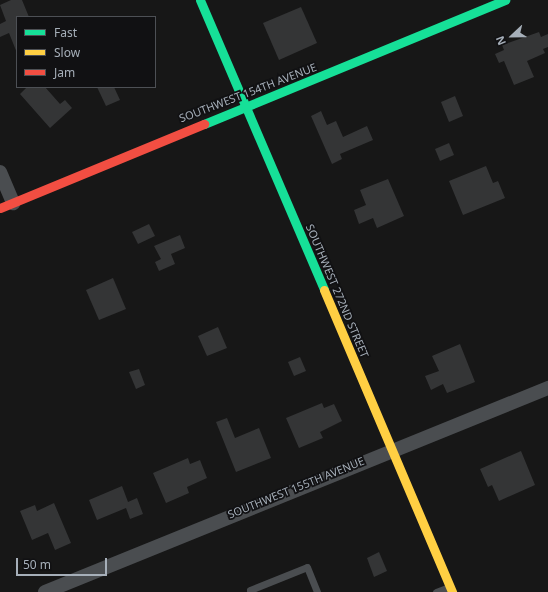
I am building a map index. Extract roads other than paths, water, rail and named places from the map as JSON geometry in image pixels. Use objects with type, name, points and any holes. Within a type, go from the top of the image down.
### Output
[{"type":"street","name":"SOUTHWEST 272ND STREET","points":[[200,0],[451,589]]},
{"type":"street","name":"SOUTHWEST 154TH AVENUE","points":[[6,206],[229,112],[245,108],[505,0]]},
{"type":"street","points":[[0,172],[6,206]]},
{"type":"street","name":"SOUTHWEST 155TH AVENUE","points":[[45,592],[548,388]]},
{"type":"lane","points":[[251,592],[307,566],[317,592]]},
{"type":"lane","points":[[436,592],[451,589]]}]
